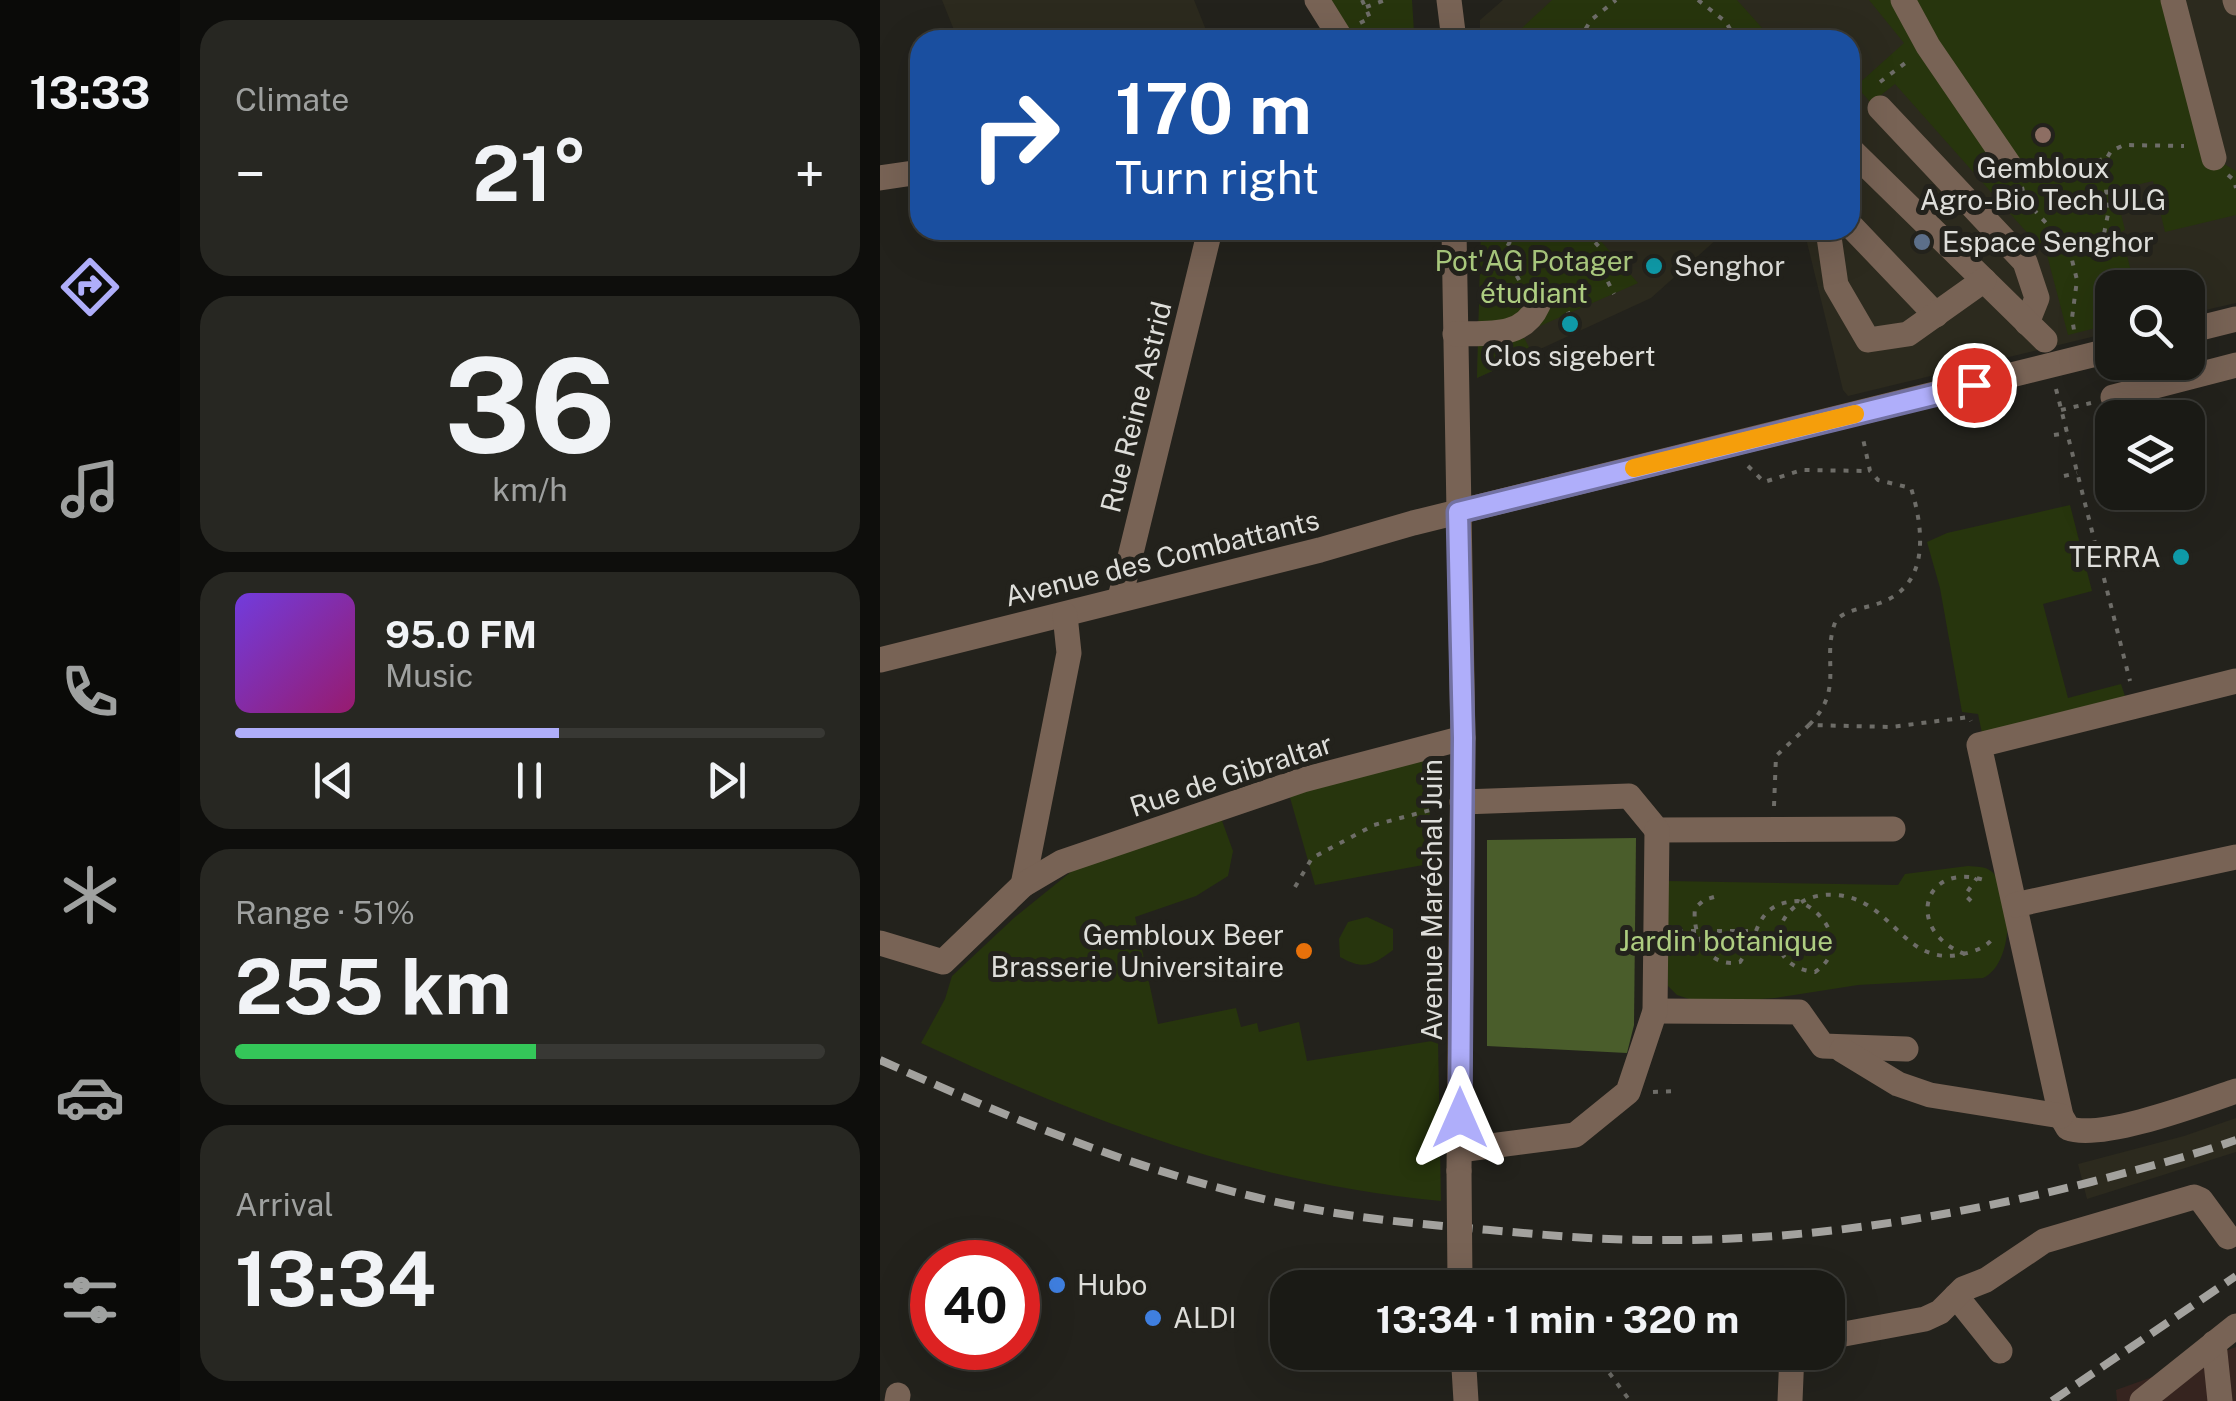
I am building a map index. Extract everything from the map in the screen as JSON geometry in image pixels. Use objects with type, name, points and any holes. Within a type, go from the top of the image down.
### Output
[{"type":"street","points":[[1317,0],[1336,30]]},
{"type":"street","points":[[1449,0],[1453,30]]},
{"type":"street","points":[[1903,0],[1928,46],[2010,166]]},
{"type":"street","points":[[2173,0],[2214,158]]},
{"type":"street","points":[[1879,96],[2025,262],[2037,298],[2041,343]]},
{"type":"street","points":[[1860,159],[1984,280],[2041,343]]},
{"type":"street","points":[[880,178],[910,174]]},
{"type":"street","points":[[1860,235],[1936,314]]},
{"type":"street","name":"Rue Reine Astrid","points":[[1120,598],[1208,240]]},
{"type":"street","name":"Avenue Maréchal Juin","points":[[1454,240],[1463,738],[1461,1270]]},
{"type":"street","points":[[1829,240],[1836,285],[1868,340],[1908,334],[1984,280]]},
{"type":"street","points":[[1455,334],[1515,331],[1550,303]]},
{"type":"street","points":[[2205,327],[2236,319]]},
{"type":"street","name":"Avenue des Combattants","points":[[880,660],[1858,413],[2041,343],[2095,348]]},
{"type":"street","points":[[2113,397],[2236,365]]},
{"type":"street","points":[[1023,885],[1069,654],[1064,614]]},
{"type":"street","points":[[2236,681],[1979,744],[2062,1116],[2068,1128],[2092,1133],[2236,1091]]},
{"type":"street","name":"Rue de Gibraltar","points":[[880,943],[943,962],[1023,885],[1062,862],[1302,780],[1463,738]]},
{"type":"street","points":[[1459,1160],[1574,1135],[1628,1092],[1655,1011],[1657,830],[1629,796],[1462,802]]},
{"type":"street","points":[[1657,830],[1892,829]]},
{"type":"street","points":[[2015,905],[2236,857]]},
{"type":"street","points":[[1655,1011],[1799,1012],[1823,1046],[1906,1049]]},
{"type":"street","points":[[1838,1047],[1898,1084],[1930,1095],[2062,1116]]},
{"type":"street","points":[[1845,1334],[1924,1319],[2044,1241],[2194,1198],[2201,1200],[2228,1237]]},
{"type":"street","points":[[1956,1296],[2000,1351]]},
{"type":"street","points":[[2142,1401],[2236,1326]]},
{"type":"street","points":[[2214,1343],[2220,1401]]},
{"type":"street","points":[[1466,1401],[1467,1370]]},
{"type":"street","points":[[1790,1401],[1791,1370]]},
{"type":"path","points":[[1365,7],[1385,0]]},
{"type":"path","points":[[1698,0],[1730,30]]},
{"type":"path","points":[[1584,30],[1612,1]]},
{"type":"path","points":[[1879,96],[1928,46]]},
{"type":"path","points":[[2069,248],[2104,234],[2108,214],[2106,158],[2111,151],[2124,145],[2184,146],[2214,158]]},
{"type":"path","points":[[2076,341],[2072,318],[2077,280],[2069,248],[2025,200],[2020,180],[2106,158]]},
{"type":"path","points":[[1510,240],[1505,256],[1518,282],[1569,314]]},
{"type":"path","points":[[1550,303],[1602,270],[1606,256],[1592,240]]},
{"type":"path","points":[[1602,270],[1614,294]]},
{"type":"path","points":[[2041,343],[2136,704]]},
{"type":"path","points":[[2061,410],[2113,397]]},
{"type":"path","points":[[1774,830],[1776,756],[1824,710],[1829,696],[1836,620],[1846,612],[1878,604],[1902,592],[1915,574],[1920,556],[1918,510],[1911,488],[1878,480],[1870,471],[1858,413]]},
{"type":"path","points":[[2054,435],[2067,432]]},
{"type":"path","points":[[1729,445],[1764,482],[1802,470],[1870,471]]},
{"type":"path","points":[[2064,476],[2077,473]]},
{"type":"path","points":[[1809,725],[1892,727],[1969,718],[1979,744]]},
{"type":"path","points":[[1295,887],[1312,858],[1374,824],[1462,802]]},
{"type":"path","points":[[1965,954],[1949,948],[1932,932],[1928,904],[1944,879],[1954,875],[1977,878],[1995,887]]},
{"type":"path","points":[[1971,902],[1965,894],[1977,878]]},
{"type":"path","points":[[1714,897],[1696,908],[1694,931],[1704,949],[1731,964],[1740,962],[1771,907],[1832,894],[1864,900],[1921,952],[1940,957],[1965,954],[1991,943],[1999,929]]},
{"type":"path","points":[[1798,901],[1811,906],[1826,922],[1832,953],[1815,972],[1796,969],[1782,956],[1782,922],[1798,901]]},
{"type":"path","points":[[1656,930],[1756,931]]},
{"type":"path","points":[[1607,1370],[1630,1401]]},
{"type":"shaded area","points":[[942,0],[1194,0],[1206,30],[954,30]]},
{"type":"shaded area","name":"Gembloux Agro-Bio Tech ULG","points":[[1503,0],[2236,0],[2236,303],[2205,310],[2205,270],[2095,270],[2095,336],[1848,396],[1843,390],[1806,240],[1860,240],[1860,30],[1480,30],[1480,20]]},
{"type":"shaded area","name":"Pot'AG Potager étudiant","points":[[1481,240],[1716,240],[1651,298],[1477,378]]},
{"type":"shaded area","points":[[2236,1118],[2236,1152],[2087,1199],[2078,1164]]},
{"type":"shaded area","points":[[2236,1347],[2236,1401],[2117,1401],[2116,1390]]},
{"type":"green space","points":[[1328,0],[1412,0],[1414,30],[1349,30]]},
{"type":"green space","points":[[1552,0],[1737,0],[1764,30],[1520,30]]},
{"type":"green space","points":[[1869,0],[2177,0],[2214,158],[2236,171],[2236,215],[2165,232],[2153,181],[2115,190],[2131,270],[2095,270],[2095,328],[2068,335],[2047,255],[1895,84],[1871,103],[1860,91],[1860,82],[1904,43]]},
{"type":"green space","name":"Pot'AG Potager étudiant","points":[[1481,240],[1600,240],[1638,283],[1522,334],[1532,353],[1477,378]]},
{"type":"green space","points":[[2070,505],[2092,591],[2043,604],[2068,698],[2121,684],[2127,702],[1983,738],[1978,714],[1962,712],[1940,588],[1927,542],[1947,533]]},
{"type":"green space","points":[[1425,759],[1434,863],[1315,885],[1289,794]]},
{"type":"green space","points":[[1221,818],[1233,851],[1228,876],[1196,896],[1135,917],[1158,1024],[1236,1008],[1241,1027],[1257,1023],[1259,1032],[1299,1022],[1307,1061],[1438,1040],[1441,1201],[1304,1180],[1174,1145],[1048,1099],[921,1043],[945,999],[952,976],[1072,871]]},
{"type":"green space","points":[[1636,838],[1634,1025],[1627,1053],[1487,1046],[1487,840]]},
{"type":"green space","name":"Jardin botanique","points":[[1968,866],[1991,871],[1999,881],[2007,910],[2008,927],[2001,958],[1983,978],[1858,985],[1775,998],[1701,1003],[1677,995],[1668,986],[1668,881],[1898,885],[1905,874]]},
{"type":"green space","points":[[1367,917],[1393,929],[1393,950],[1379,960],[1355,964],[1340,957],[1339,939],[1348,922]]},
{"type":"railway","points":[[880,1060],[1064,1138],[1255,1197],[1394,1221],[1587,1238],[1763,1237],[1928,1217],[2091,1182],[2236,1140]]},
{"type":"railway","points":[[2052,1401],[2236,1276]]},
{"type":"slow traffic","points":[[1634,468],[1855,414]]},
{"type":"place","name":"Gembloux Agro-Bio Tech ULG","points":[[2043,135]]},
{"type":"place","name":"Espace Senghor","points":[[1922,242]]},
{"type":"place","name":"Senghor","points":[[1654,266]]},
{"type":"place","name":"Clos sigebert","points":[[1570,324]]},
{"type":"place","name":"TERRA","points":[[2181,557]]},
{"type":"place","name":"Gembloux Beer Brasserie Universitaire","points":[[1304,951]]},
{"type":"place","name":"Hubo","points":[[1057,1285]]},
{"type":"place","name":"ALDI","points":[[1153,1318]]},
{"type":"route","points":[[1460,1118],[1463,738],[1458,512],[1974,385]]}]
